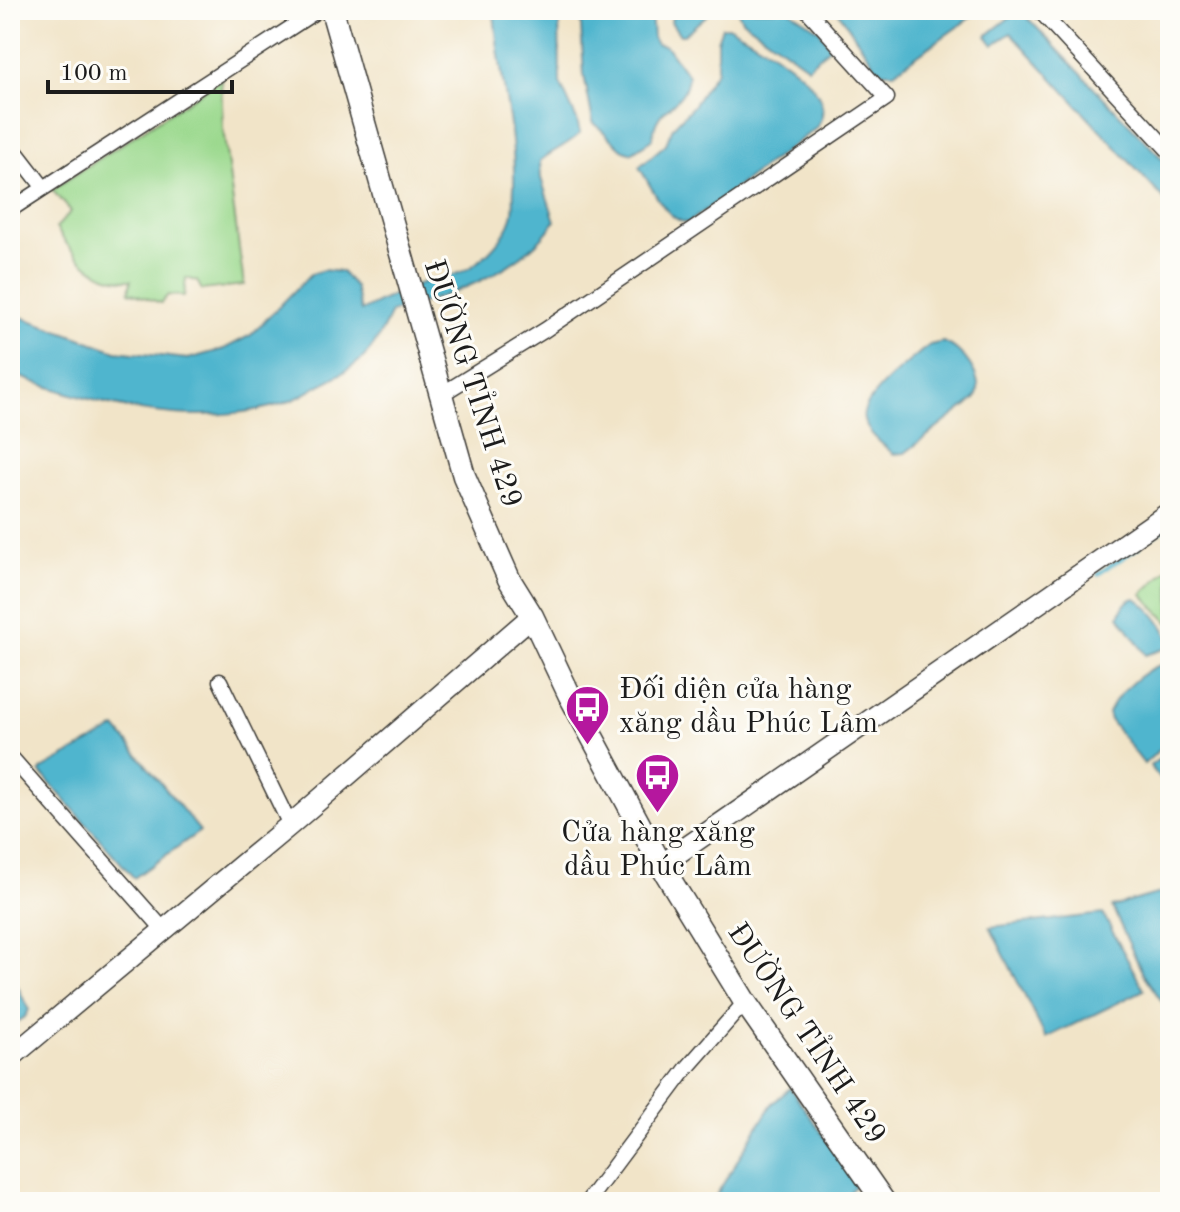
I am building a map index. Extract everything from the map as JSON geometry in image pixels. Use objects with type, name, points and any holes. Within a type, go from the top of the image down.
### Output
[{"type":"main road","name":"ĐƯỜNG TỈNH 429","points":[[332,10],[405,275],[469,488],[509,579],[532,616],[569,694],[661,865],[745,1002],[884,1202]]},
{"type":"street","points":[[10,210],[318,10]]},
{"type":"street","points":[[442,394],[559,321],[887,98],[807,10]]},
{"type":"street","points":[[1039,10],[1170,152]]},
{"type":"street","points":[[10,144],[44,188]]},
{"type":"street","points":[[661,865],[1170,512]]},
{"type":"street","points":[[10,1058],[290,825],[532,616]]},
{"type":"street","points":[[220,681],[290,825]]},
{"type":"street","points":[[10,756],[163,929]]},
{"type":"street","points":[[10,780],[24,772]]},
{"type":"street","points":[[587,1202],[687,1068],[745,1002]]},
{"type":"green space","points":[[221,79],[223,129],[244,285],[202,290],[197,281],[186,278],[184,296],[168,295],[161,303],[129,292],[131,280],[107,277],[97,272],[70,248],[56,228],[71,211],[52,190]]},
{"type":"green space","points":[[1170,567],[1170,624],[1142,594]]},
{"type":"water","points":[[494,10],[559,10],[560,83],[580,133],[540,161],[541,178],[555,221],[523,255],[459,290],[391,312],[378,339],[355,365],[294,400],[251,411],[181,415],[146,411],[76,396],[10,373],[10,313],[116,351],[188,359],[224,349],[251,335],[311,274],[323,270],[342,272],[355,287],[361,311],[411,287],[464,271],[475,263],[500,239],[513,210],[512,142]]},
{"type":"water","points":[[580,10],[651,10],[653,38],[657,44],[666,46],[688,76],[681,95],[658,119],[653,139],[631,153],[622,149],[593,122],[584,75]]},
{"type":"water","points":[[673,10],[713,10],[684,35],[680,35],[671,22]]},
{"type":"water","points":[[737,10],[789,10],[819,30],[830,47],[808,67],[742,20]]},
{"type":"water","points":[[837,10],[981,10],[894,72],[883,72],[875,66]]},
{"type":"water","points":[[1022,12],[1170,167],[1170,206],[1011,33],[993,45],[986,36],[1014,14]]},
{"type":"water","points":[[722,27],[730,27],[795,69],[820,99],[822,114],[815,129],[688,223],[672,216],[639,167],[666,144],[673,127],[693,106],[717,70],[717,41]]},
{"type":"water","points":[[943,342],[957,350],[975,373],[976,398],[905,453],[893,454],[869,430],[864,412],[876,392],[896,373],[930,345]]},
{"type":"water","points":[[1136,598],[1163,626],[1170,647],[1146,655],[1119,616],[1127,602]]},
{"type":"water","points":[[1170,663],[1170,740],[1144,764],[1110,720],[1108,713],[1134,681],[1152,669]]},
{"type":"water","points":[[116,728],[200,831],[134,878],[40,772]]},
{"type":"water","points":[[1170,750],[1170,791],[1150,766]]},
{"type":"water","points":[[1170,890],[1170,1013],[1143,974],[1112,907]]},
{"type":"water","points":[[1103,914],[1144,990],[1046,1038],[990,927]]},
{"type":"water","points":[[10,971],[29,1010],[25,1017],[10,1027]]},
{"type":"water","points":[[790,1088],[857,1183],[842,1202],[712,1202],[772,1104]]},
{"type":"waterway","points":[[1149,539],[1170,525]]},
{"type":"waterway","points":[[1098,574],[1139,547]]},
{"type":"place","name":"Đối diện cửa hàng xăng dầu Phúc Lâm","points":[[588,746]]},
{"type":"place","name":"Cửa hàng xăng dầu Phúc Lâm","points":[[658,814]]}]
